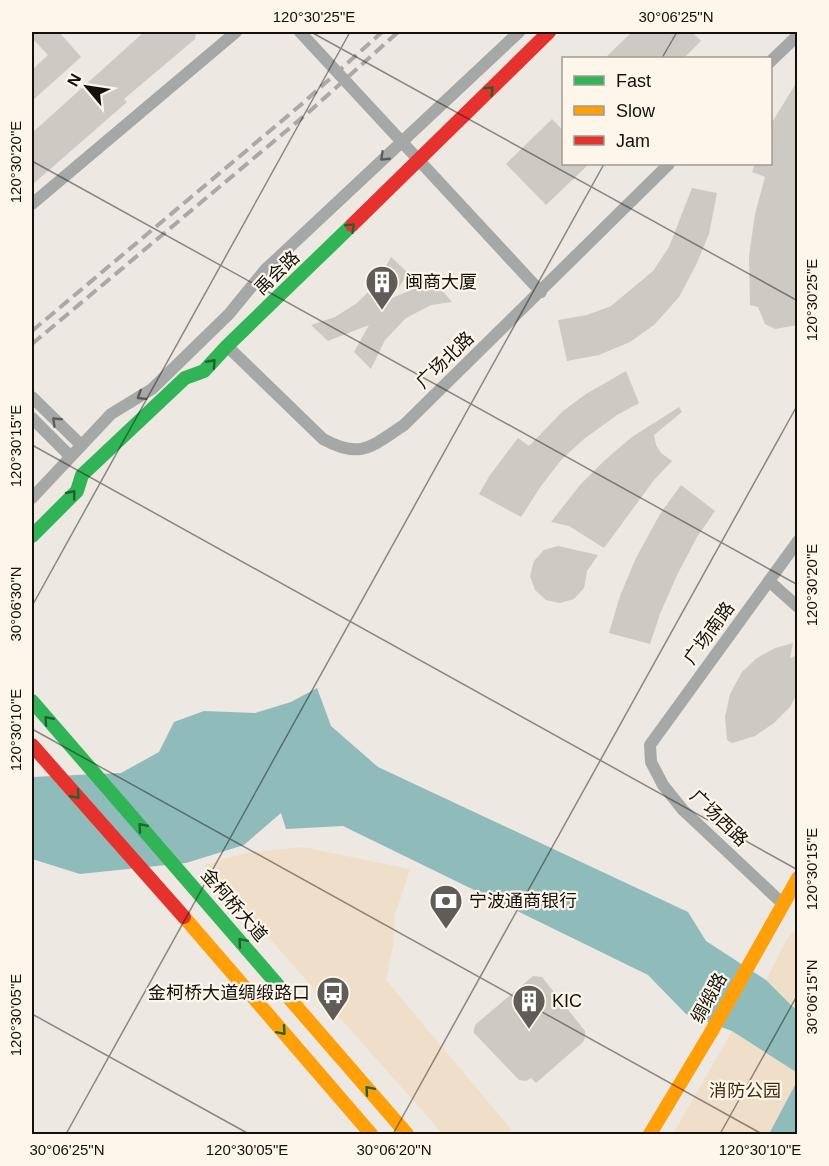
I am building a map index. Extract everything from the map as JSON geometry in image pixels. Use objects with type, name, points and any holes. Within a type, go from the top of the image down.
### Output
[{"type":"main road","name":"禹会路","points":[[32,536],[77,491],[82,475],[185,378],[204,371],[549,32]]},
{"type":"main road","name":"金柯桥大道","points":[[32,701],[407,1134]]},
{"type":"main road","points":[[34,748],[148,875],[371,1134]]},
{"type":"main road","name":"绸缎路","points":[[650,1134],[710,1034],[798,878]]},
{"type":"street","points":[[32,204],[236,32]]},
{"type":"street","points":[[300,32],[541,292]]},
{"type":"street","name":"禹会路","points":[[32,498],[111,414],[152,389],[229,314],[265,270],[519,32]]},
{"type":"street","points":[[772,61],[798,35]]},
{"type":"street","name":"广场北路","points":[[227,346],[323,439],[339,448],[357,450],[373,445],[404,425],[668,165]]},
{"type":"street","points":[[32,397],[81,446]]},
{"type":"street","points":[[32,418],[70,456]]},
{"type":"street","name":"广场南路","points":[[650,745],[798,541]]},
{"type":"street","points":[[769,581],[798,607]]},
{"type":"street","name":"广场西路","points":[[650,745],[651,762],[663,785],[682,810],[783,904]]},
{"type":"green space","points":[[303,847],[410,869],[395,915],[393,945],[386,980],[515,1134],[443,1134],[204,865],[245,853]]},
{"type":"green space","points":[[797,928],[797,1009],[766,980],[787,939]]},
{"type":"green space","name":"消防公园","points":[[732,1031],[796,1072],[795,1085],[769,1134],[673,1134]]},
{"type":"water","points":[[317,688],[331,726],[378,767],[688,912],[706,941],[766,980],[797,1009],[797,1134],[769,1134],[795,1085],[796,1072],[732,1031],[686,1014],[648,975],[343,826],[286,829],[281,813],[244,845],[186,863],[80,874],[32,859],[32,777],[121,773],[159,752],[174,722],[204,711],[255,713],[291,702]]},
{"type":"building","points":[[32,32],[59,32],[81,57],[32,101],[32,70],[48,55],[32,38]]},
{"type":"building","points":[[144,32],[196,32],[195,39],[124,99],[127,102],[32,185],[32,133]]},
{"type":"building","points":[[632,32],[692,32],[701,41],[685,57],[606,57]]},
{"type":"building","points":[[798,80],[798,325],[775,329],[765,324],[758,307],[750,305],[749,256],[755,214],[765,177],[752,172],[755,165],[772,165],[772,122]]},
{"type":"building","points":[[552,119],[562,129],[562,165],[588,165],[546,205],[506,164]]},
{"type":"building","points":[[692,188],[717,193],[709,234],[679,297],[654,325],[630,342],[599,355],[567,361],[558,320],[587,315],[611,306],[653,271],[669,247]]},
{"type":"building","name":"闽商大厦","points":[[391,257],[408,273],[392,298],[434,281],[452,302],[431,305],[406,318],[385,340],[371,369],[354,352],[369,325],[328,341],[311,325],[335,317],[357,303],[377,283]]},
{"type":"building","points":[[626,371],[639,403],[617,415],[584,439],[562,459],[521,517],[479,494],[490,475],[518,438],[529,446],[563,411],[586,394]]},
{"type":"building","points":[[679,407],[682,412],[654,435],[661,453],[672,461],[654,480],[604,548],[569,526],[551,522],[580,485],[605,460],[632,437]]},
{"type":"building","points":[[681,485],[715,511],[697,537],[677,575],[650,644],[609,633],[620,596],[636,558],[660,514]]},
{"type":"building","points":[[558,546],[598,555],[587,571],[584,588],[574,599],[560,603],[546,600],[535,590],[530,576],[534,561],[544,550]]},
{"type":"building","points":[[793,643],[790,658],[798,655],[798,692],[790,707],[774,723],[755,736],[732,743],[727,740],[725,717],[730,694],[742,672],[757,658],[775,648]]},
{"type":"building","name":"KIC","points":[[533,976],[542,977],[585,1031],[583,1042],[536,1083],[531,1078],[526,1081],[519,1080],[474,1033],[476,1024]]},
{"type":"railway","points":[[32,331],[303,103],[382,32]]},
{"type":"railway","points":[[32,344],[310,111],[398,32]]},
{"type":"traffic: fast","points":[[32,536],[77,491],[82,475],[185,378],[204,371],[352,225]]},
{"type":"traffic: fast","points":[[32,701],[289,998]]},
{"type":"traffic: slow","points":[[650,1134],[710,1034],[798,878]]},
{"type":"traffic: slow","points":[[184,917],[371,1134]]},
{"type":"traffic: slow","points":[[289,998],[407,1134]]},
{"type":"traffic: jam","points":[[352,225],[549,32]]},
{"type":"traffic: jam","points":[[32,745],[184,917]]},
{"type":"place","name":"闽商大厦","points":[[382,311]]},
{"type":"place","name":"宁波通商银行","points":[[446,930]]},
{"type":"place","name":"金柯桥大道绸缎路口","points":[[333,1022]]},
{"type":"place","name":"KIC","points":[[529,1030]]}]
